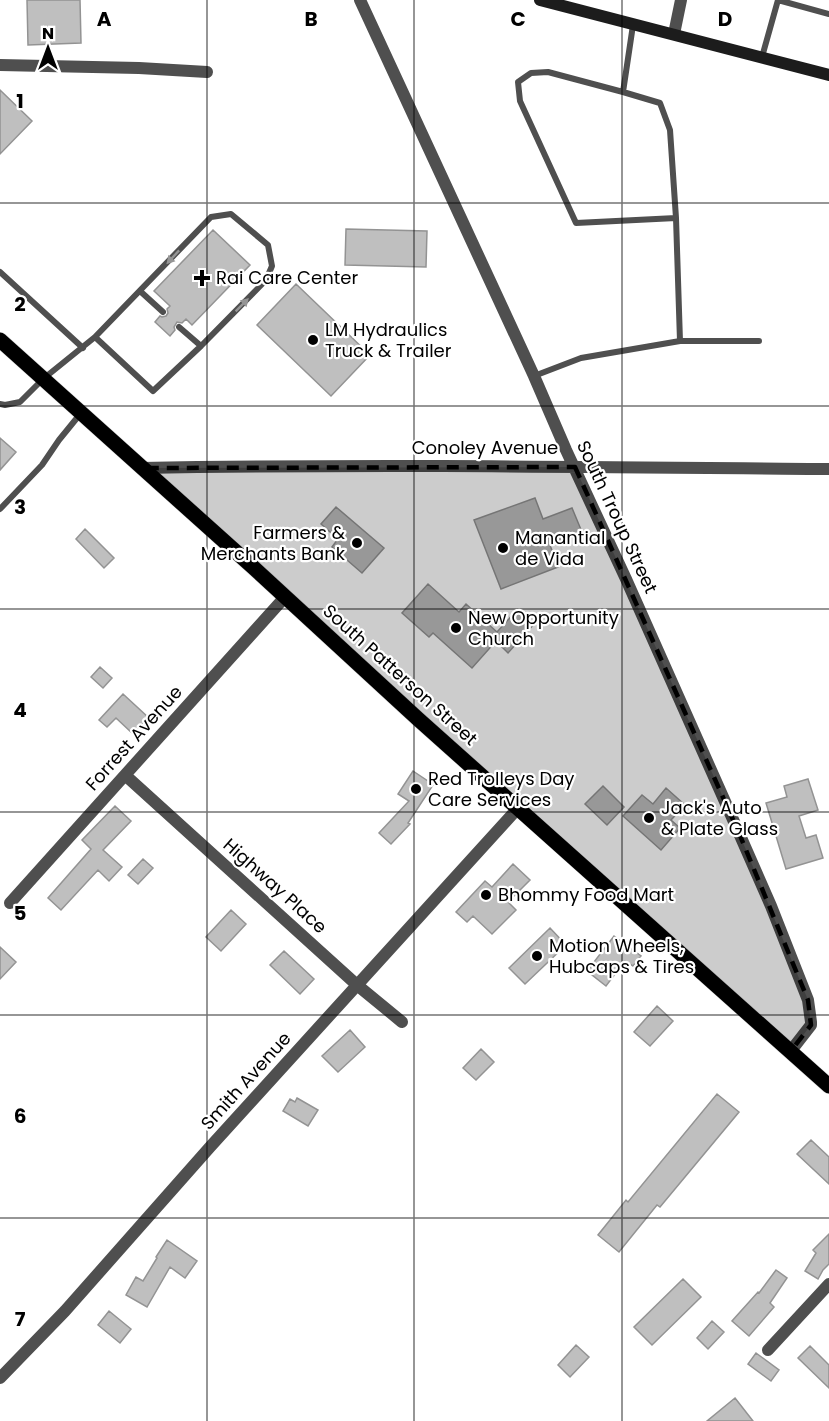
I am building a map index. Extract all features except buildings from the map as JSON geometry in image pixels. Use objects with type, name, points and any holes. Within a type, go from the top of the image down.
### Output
[{"type":"main road","points":[[540,0],[829,75]]},
{"type":"main road","name":"South Patterson Street","points":[[2,346],[81,413],[829,1086]]},
{"type":"street","name":"South Troup Street","points":[[360,0],[534,376],[771,906],[808,1000],[810,1025],[790,1052]]},
{"type":"street","points":[[674,34],[681,0]]},
{"type":"street","points":[[0,65],[207,72]]},
{"type":"street","name":"Conoley Avenue","points":[[141,468],[279,465],[497,465],[829,469]]},
{"type":"street","name":"Forrest Avenue","points":[[10,903],[285,597]]},
{"type":"street","name":"Highway Place","points":[[125,775],[357,985],[402,1022]]},
{"type":"street","name":"Smith Avenue","points":[[0,1378],[65,1311],[518,807]]},
{"type":"street","points":[[768,1350],[829,1284]]},
{"type":"lane","points":[[762,57],[778,0],[829,14]]},
{"type":"lane","points":[[623,92],[633,24]]},
{"type":"lane","points":[[676,218],[576,224],[520,101],[518,82],[531,74],[548,72],[660,103],[670,130],[676,218],[680,341]]},
{"type":"lane","points":[[0,404],[20,402],[43,379],[95,337],[210,217],[231,214],[268,244],[272,266],[266,280],[153,391],[95,337]]},
{"type":"lane","points":[[0,272],[82,348]]},
{"type":"lane","points":[[140,291],[163,312]]},
{"type":"lane","points":[[179,327],[201,346]]},
{"type":"lane","points":[[534,376],[581,358],[680,341],[759,341]]},
{"type":"lane","points":[[0,509],[42,465],[81,413]]},
{"type":"highlighted area","points":[[575,467],[739,833],[808,1000],[811,1025],[790,1052],[141,468]]},
{"type":"place","name":"Rai Care Center","points":[[202,278]]},
{"type":"place","name":"LM Hydraulics Truck & Trailer","points":[[313,340]]},
{"type":"place","name":"Farmers & Merchants Bank","points":[[357,543]]},
{"type":"place","name":"Manantial de Vida","points":[[503,548]]},
{"type":"place","name":"New Opportunity Church","points":[[456,628]]},
{"type":"place","name":"Red Trolleys Day Care Services","points":[[416,789]]},
{"type":"place","name":"Jack's Auto & Plate Glass","points":[[649,818]]},
{"type":"place","name":"Bhommy Food Mart","points":[[486,895]]},
{"type":"place","name":"Motion Wheels, Hubcaps & Tires","points":[[537,956]]}]
